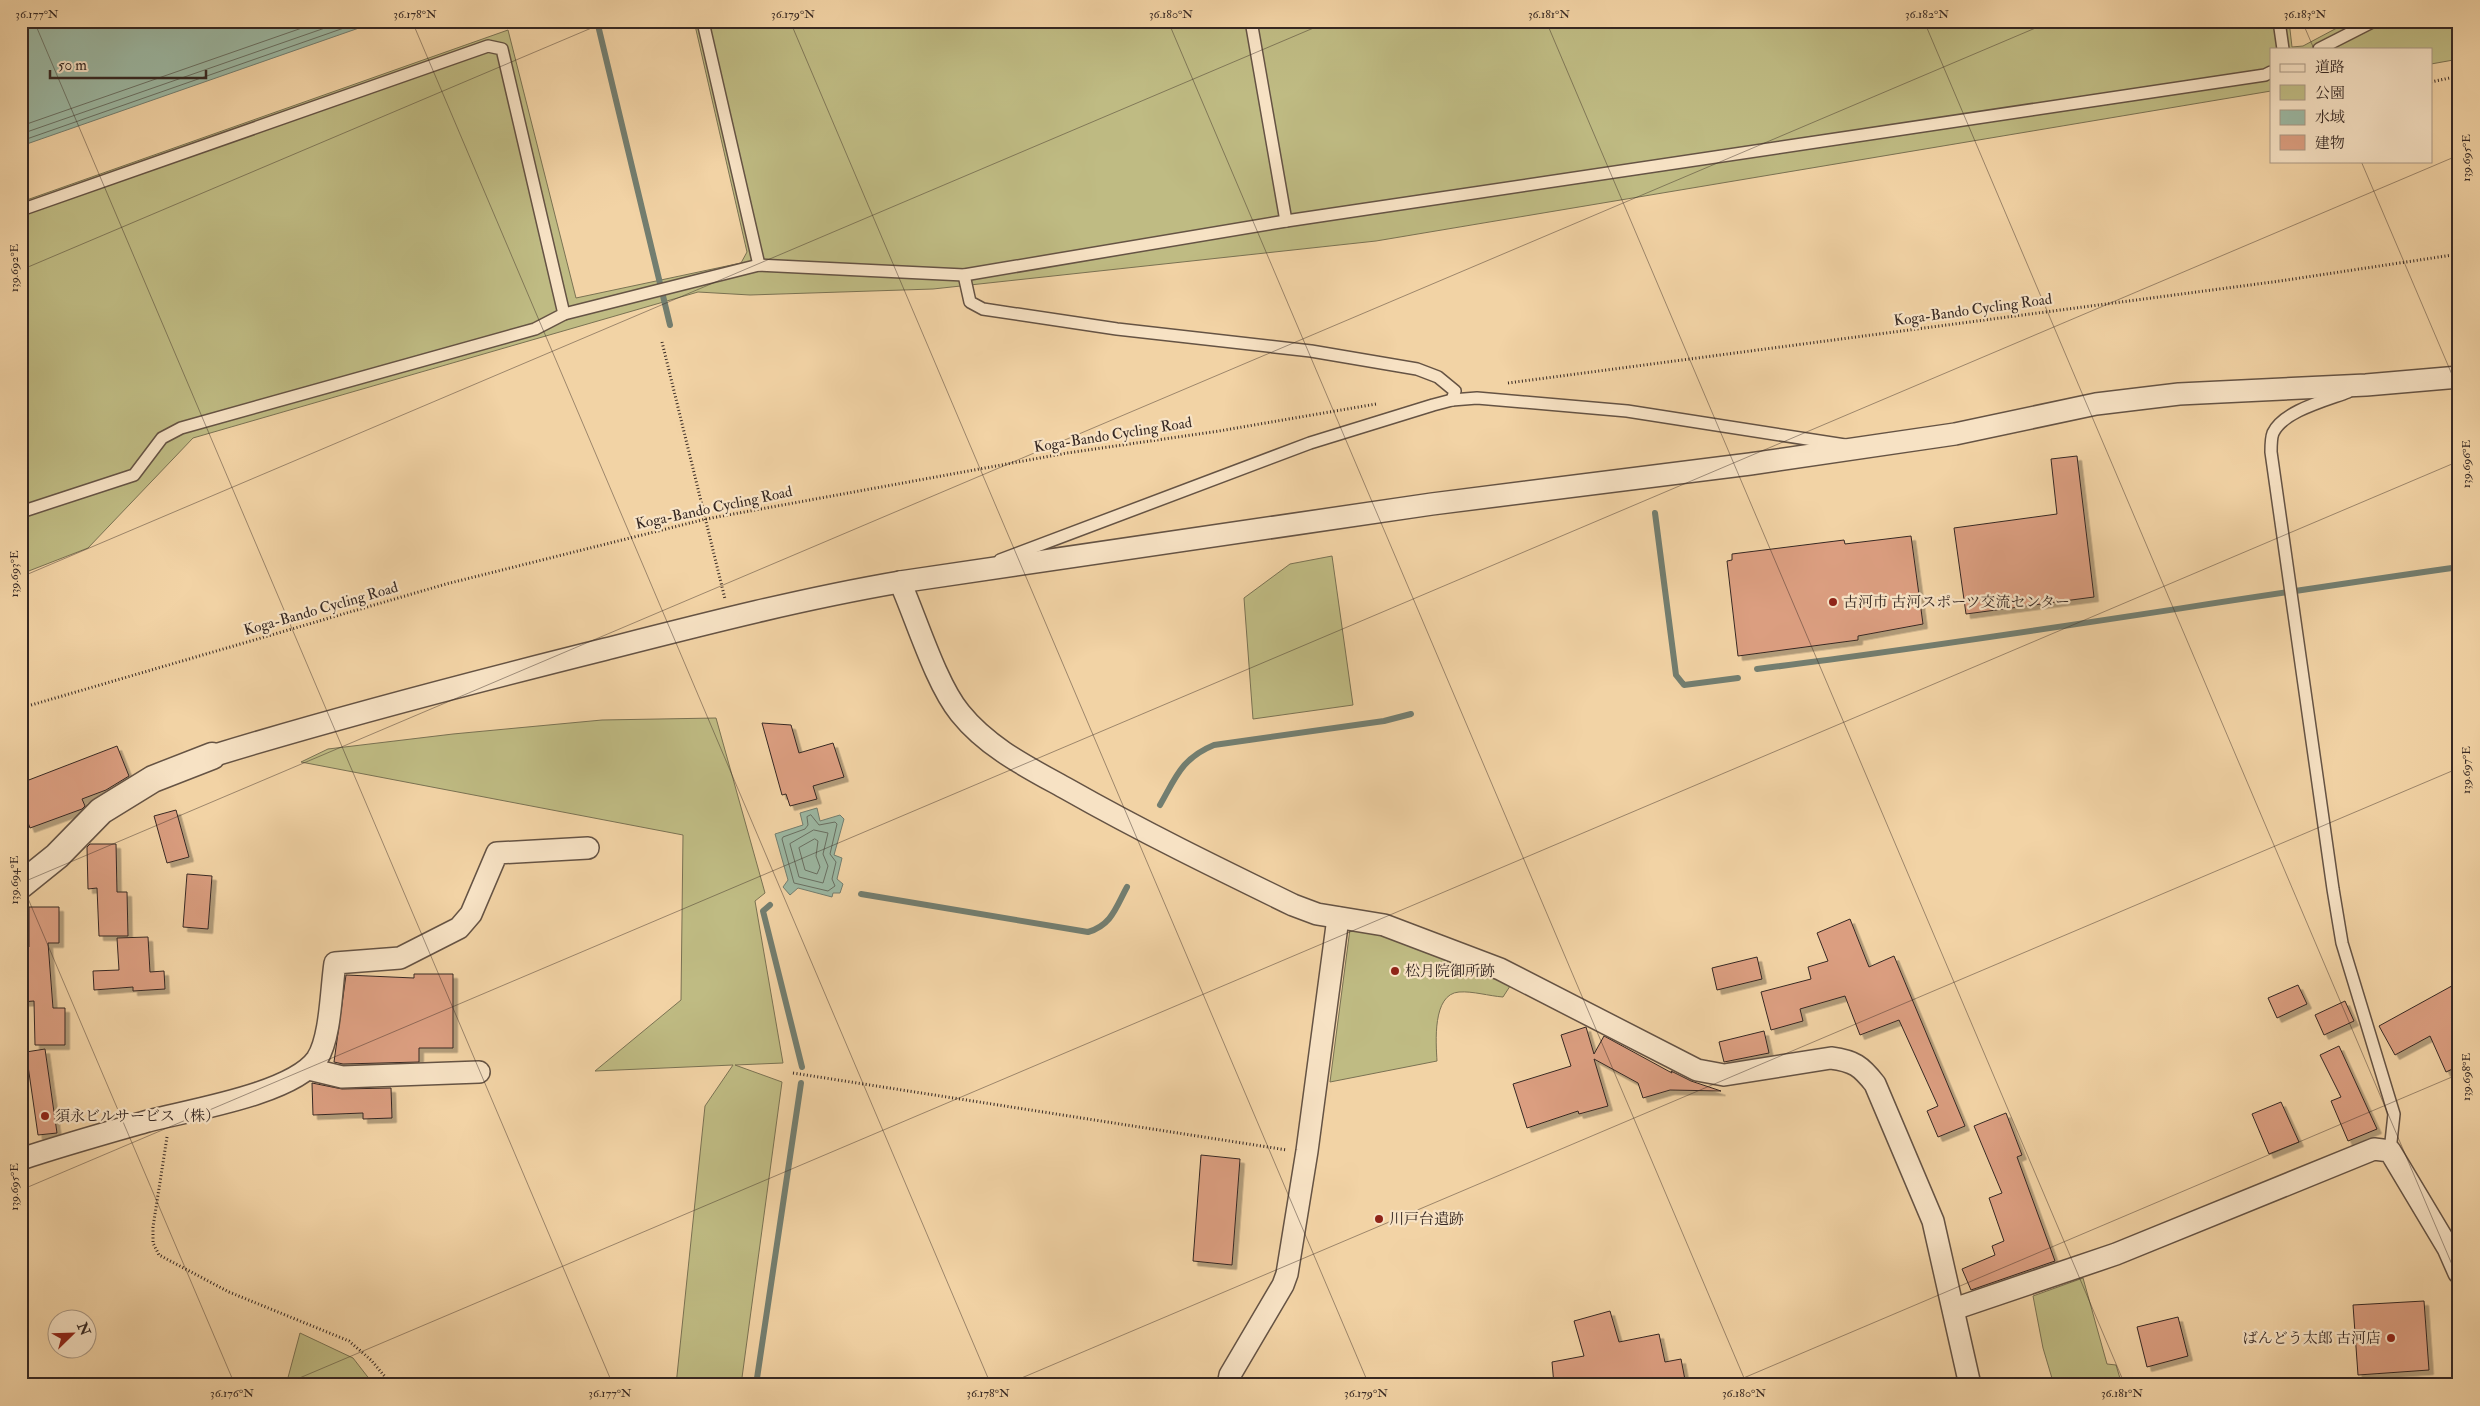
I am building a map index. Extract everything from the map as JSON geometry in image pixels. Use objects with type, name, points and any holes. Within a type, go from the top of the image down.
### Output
[{"type":"street","points":[[21,885],[57,856],[101,811],[153,779],[212,756],[291,732],[521,670],[821,596],[963,572],[1012,567],[1432,504],[1750,464],[1955,434],[2096,404],[2179,394],[2366,385],[2459,377]]},
{"type":"street","points":[[900,582],[944,687],[959,712],[982,736],[1011,758],[1123,821],[1294,906],[1338,918],[1384,925],[1500,969],[1696,1070],[1724,1076],[1831,1058],[1848,1060],[1864,1069],[1875,1084],[1933,1220],[1970,1385]]},
{"type":"street","points":[[21,1159],[165,1116],[245,1098],[309,1069],[318,1057],[326,1032],[335,963],[400,958],[459,928],[471,914],[497,853],[588,848]]},
{"type":"street","points":[[1228,1385],[1230,1375],[1285,1279],[1307,1151],[1338,918]]},
{"type":"street","points":[[309,1069],[342,1077],[479,1072]]},
{"type":"street","points":[[1954,1310],[2116,1254],[2374,1149],[2390,1151],[2448,1248],[2459,1273]]},
{"type":"lane","points":[[706,21],[703,22],[759,266]]},
{"type":"lane","points":[[1251,21],[1286,221]]},
{"type":"lane","points":[[2279,21],[2283,48]]},
{"type":"lane","points":[[2321,48],[2374,21]]},
{"type":"lane","points":[[21,210],[488,46],[502,49],[564,314]]},
{"type":"lane","points":[[22,510],[134,475],[162,438],[181,428],[536,329],[564,314],[759,266],[964,275],[1286,221],[2246,78],[2270,72]]},
{"type":"lane","points":[[964,275],[970,302],[983,309],[1117,330],[1167,333],[1311,351],[1417,369],[1438,377],[1455,391],[1452,400]]},
{"type":"lane","points":[[2366,385],[2292,414],[2280,423],[2272,434],[2271,452],[2342,943],[2394,1114],[2390,1151]]},
{"type":"lane","points":[[963,572],[1003,560],[1029,548],[1310,443],[1452,400],[1477,398],[1627,411],[1821,440],[1859,448]]},
{"type":"path","points":[[2432,82],[2459,76]]},
{"type":"path","name":"Koga-Bando Cycling Road","points":[[1499,385],[2280,281],[2459,254]]},
{"type":"path","points":[[662,342],[726,601]]},
{"type":"path","name":"Koga-Bando Cycling Road","points":[[21,708],[446,584],[706,519],[1067,453],[1219,431],[1380,403]]},
{"type":"path","points":[[793,1073],[930,1096],[1030,1109],[1197,1138],[1307,1151]]},
{"type":"path","points":[[165,1116],[168,1130],[153,1227],[153,1242],[159,1256],[228,1292],[349,1341],[371,1360],[392,1385]]},
{"type":"green space","points":[[694,21],[2289,21],[2292,47],[2303,46],[2350,21],[2459,21],[2459,59],[2432,64],[2432,48],[2270,48],[2270,91],[1376,241],[933,289],[750,295],[698,292],[193,438],[88,548],[21,574],[21,202],[508,30],[576,298],[741,263],[747,252]]},
{"type":"green space","points":[[1332,556],[1353,705],[1253,719],[1244,598],[1290,564]]},
{"type":"green space","points":[[716,718],[765,893],[755,901],[783,1063],[735,1065],[782,1082],[741,1385],[676,1385],[705,1106],[733,1065],[595,1071],[681,1000],[683,835],[301,762],[328,749],[453,734],[602,720]]},
{"type":"green space","points":[[1366,928],[1512,983],[1503,997],[1459,992],[1450,995],[1444,1001],[1440,1010],[1436,1032],[1437,1061],[1330,1082],[1350,929]]},
{"type":"green space","points":[[2083,1278],[2107,1364],[2116,1365],[2122,1385],[2054,1385],[2043,1348],[2033,1296]]},
{"type":"green space","points":[[300,1333],[353,1358],[374,1385],[286,1385]]},
{"type":"water","points":[[21,21],[379,21],[21,146]]},
{"type":"water","points":[[817,808],[820,821],[840,815],[844,819],[834,855],[842,858],[837,879],[843,884],[840,893],[833,893],[832,897],[798,888],[790,895],[783,887],[788,880],[775,834],[803,825],[800,813]]},
{"type":"building","name":"古河市 古河スポーツ交流センター","points":[[2077,456],[2094,597],[1966,614],[1954,528],[2057,514],[2051,459]]},
{"type":"building","name":"古河市 古河スポーツ交流センター","points":[[1911,536],[1923,624],[1858,636],[1858,640],[1738,656],[1727,561],[1732,560],[1732,554],[1844,540],[1845,544]]},
{"type":"building","points":[[762,723],[791,725],[799,753],[833,743],[844,777],[813,786],[817,799],[790,806],[786,794],[782,795]]},
{"type":"building","points":[[117,746],[129,776],[106,790],[82,799],[85,806],[82,809],[30,828],[21,804],[21,783]]},
{"type":"building","points":[[176,810],[189,857],[167,863],[154,816]]},
{"type":"building","points":[[90,844],[116,844],[117,892],[127,892],[128,936],[99,936],[97,888],[88,889],[87,847]]},
{"type":"building","points":[[187,874],[212,876],[208,929],[183,927]]},
{"type":"building","points":[[29,907],[59,907],[59,943],[48,943],[53,1008],[65,1008],[65,1045],[35,1045],[34,1001],[21,1002],[21,948],[29,947]]},
{"type":"building","points":[[1850,919],[1869,967],[1894,956],[1965,1126],[1938,1137],[1927,1111],[1938,1106],[1899,1020],[1860,1035],[1845,996],[1800,1009],[1803,1021],[1771,1030],[1761,992],[1811,979],[1808,967],[1828,961],[1817,933]]},
{"type":"building","points":[[148,937],[150,972],[164,971],[165,989],[133,991],[133,987],[94,990],[93,971],[119,970],[117,938]]},
{"type":"building","points":[[1757,957],[1762,979],[1717,990],[1712,968]]},
{"type":"building","points":[[414,974],[453,974],[453,1048],[419,1048],[419,1062],[343,1064],[334,1062],[346,975],[414,978]]},
{"type":"building","points":[[2459,982],[2459,1066],[2446,1072],[2430,1036],[2395,1055],[2379,1026]]},
{"type":"building","points":[[2298,985],[2307,1004],[2277,1018],[2268,998]]},
{"type":"building","points":[[2345,1001],[2354,1021],[2324,1035],[2315,1015]]},
{"type":"building","points":[[1586,1027],[1594,1054],[1604,1036],[1672,1073],[1671,1071],[1691,1081],[1721,1091],[1670,1090],[1643,1098],[1638,1083],[1594,1059],[1608,1106],[1579,1114],[1578,1111],[1527,1128],[1513,1084],[1571,1066],[1561,1035]]},
{"type":"building","points":[[1764,1031],[1769,1053],[1724,1062],[1719,1042]]},
{"type":"building","points":[[2339,1046],[2377,1129],[2348,1141],[2331,1101],[2341,1097],[2320,1055]]},
{"type":"building","points":[[45,1049],[57,1133],[38,1135],[26,1052]]},
{"type":"building","points":[[312,1083],[342,1089],[391,1088],[392,1118],[363,1119],[363,1113],[313,1115]]},
{"type":"building","points":[[2281,1102],[2299,1142],[2269,1154],[2252,1114]]},
{"type":"building","points":[[2006,1113],[2022,1155],[2017,1157],[2055,1261],[1971,1290],[1962,1269],[1995,1255],[1992,1246],[2004,1241],[1989,1198],[2002,1193],[1974,1126]]},
{"type":"building","points":[[1201,1155],[1240,1159],[1232,1265],[1193,1261]]},
{"type":"building","name":"ばんどう太郎 古河店","points":[[2424,1301],[2429,1370],[2358,1375],[2353,1305]]},
{"type":"building","points":[[1610,1311],[1619,1342],[1659,1334],[1665,1362],[1681,1359],[1686,1385],[1554,1385],[1552,1362],[1584,1356],[1574,1321]]},
{"type":"building","points":[[2178,1317],[2188,1356],[2147,1367],[2137,1327]]},
{"type":"waterway","points":[[597,21],[670,325]]},
{"type":"waterway","points":[[1655,513],[1676,675],[1684,685],[1738,678]]},
{"type":"waterway","points":[[1757,669],[1845,658],[2459,567]]},
{"type":"waterway","points":[[1160,805],[1187,762],[1203,750],[1214,745],[1384,721],[1411,714]]},
{"type":"waterway","points":[[861,894],[1088,932],[1103,925],[1108,920],[1127,887]]},
{"type":"waterway","points":[[770,905],[763,911],[802,1067]]},
{"type":"waterway","points":[[756,1385],[801,1083]]},
{"type":"place","name":"古河市 古河スポーツ交流センター","points":[[1833,602]]},
{"type":"place","name":"松月院御所跡","points":[[1395,971]]},
{"type":"place","name":"須永ビルサービス（株）","points":[[45,1116]]},
{"type":"place","name":"川戸台遺跡","points":[[1379,1219]]},
{"type":"place","name":"ばんどう太郎 古河店","points":[[2391,1338]]}]
